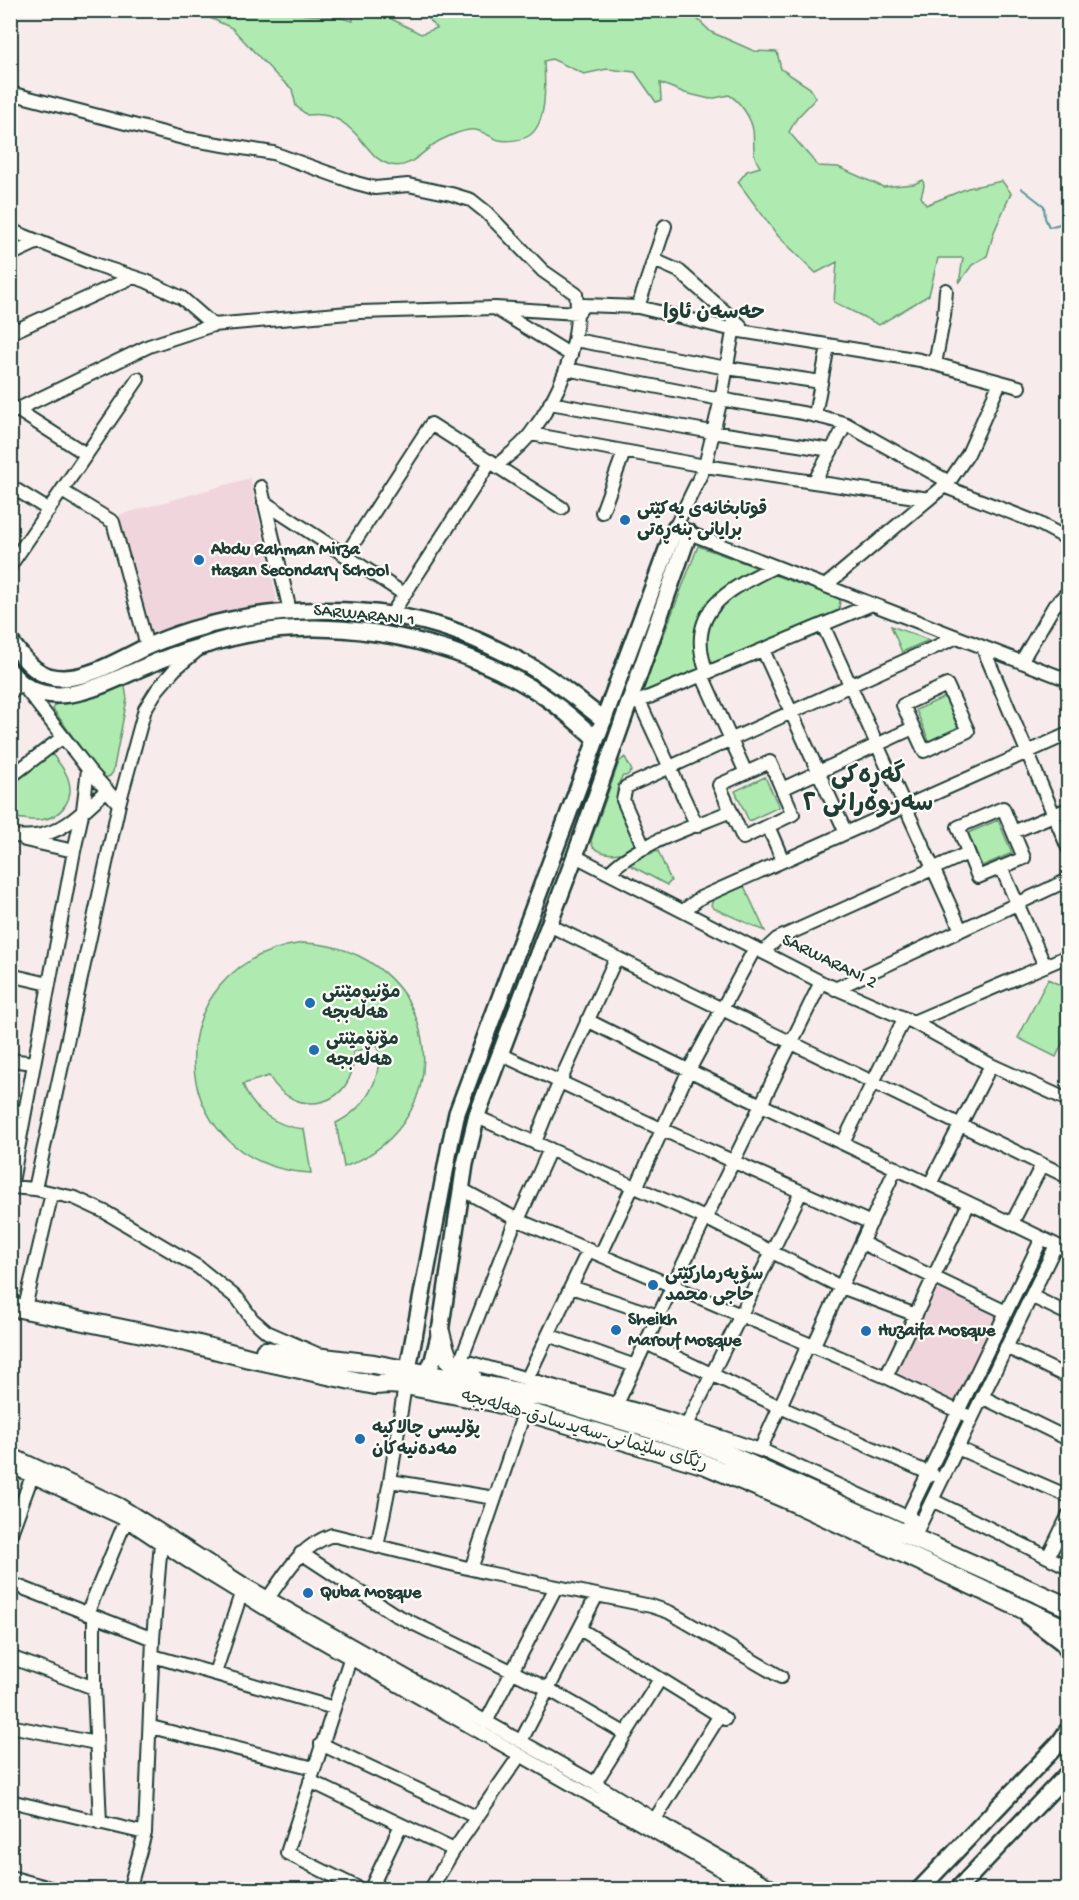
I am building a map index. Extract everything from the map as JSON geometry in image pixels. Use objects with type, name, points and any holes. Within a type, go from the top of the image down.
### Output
[{"type":"highway","points":[[24,1305],[258,1350],[374,1364],[406,1383]]},
{"type":"highway","name":"رێگای سلێمانی-سەیدسادق-هەلەبجە","points":[[24,1305],[375,1385],[406,1383],[466,1397],[528,1395]]},
{"type":"highway","points":[[440,1332],[447,1358],[459,1372],[514,1387],[528,1395]]},
{"type":"highway","name":"رێگای سلێمانی-سەیدسادق-هەلەبجە","points":[[406,1383],[427,1374],[528,1395],[798,1504],[913,1538],[1068,1607]]},
{"type":"highway","name":"رێگای سلێمانی-سەیدسادق-هەلەبجە","points":[[913,1538],[1015,1606],[1068,1630]]},
{"type":"main road","points":[[406,1383],[458,1113],[675,528],[689,534],[634,703],[477,1117],[461,1189],[440,1332],[434,1360],[427,1374]]},
{"type":"main road","points":[[10,641],[38,672],[63,678],[86,674],[147,646],[203,627],[254,616],[290,611],[391,615],[452,630],[527,665],[563,688],[604,720]]},
{"type":"main road","points":[[331,612],[331,629]]},
{"type":"main road","name":"SARWARANI 1","points":[[10,671],[16,688],[44,694],[79,692],[98,687],[148,665],[205,645],[272,631],[331,629],[378,634],[424,642],[476,661],[537,692],[569,715],[596,739]]},
{"type":"main road","points":[[492,1019],[510,1027]]},
{"type":"main road","points":[[1015,1606],[1063,1643],[1068,1651]]},
{"type":"main road","points":[[918,1890],[1059,1743],[1068,1730]]},
{"type":"main road","points":[[957,1890],[1068,1773]]},
{"type":"street","points":[[10,93],[187,139],[273,153],[375,188],[408,184],[471,200],[486,212],[543,271],[576,294],[578,313],[575,340],[566,369],[550,403],[531,434],[494,463],[391,615]]},
{"type":"street","points":[[638,307],[665,226]]},
{"type":"street","points":[[10,230],[182,298],[213,325]]},
{"type":"street","points":[[10,255],[38,242]]},
{"type":"street","points":[[654,260],[679,271],[734,325]]},
{"type":"street","points":[[10,333],[133,277]]},
{"type":"street","points":[[935,364],[944,316],[946,290]]},
{"type":"street","points":[[578,313],[584,305],[638,307],[734,325],[748,332],[935,364],[1019,387]]},
{"type":"street","points":[[13,409],[149,346],[213,325],[360,312],[495,308],[578,313]]},
{"type":"street","points":[[495,308],[571,356]]},
{"type":"street","points":[[675,528],[705,466],[721,399],[734,325]]},
{"type":"street","points":[[575,340],[727,368],[821,382]]},
{"type":"street","points":[[815,415],[828,345]]},
{"type":"street","points":[[566,369],[815,415],[846,424],[946,484],[1038,523],[1068,540]]},
{"type":"street","points":[[10,566],[138,379]]},
{"type":"street","points":[[825,586],[946,484],[968,454],[1000,382]]},
{"type":"street","points":[[550,403],[712,432],[831,450]]},
{"type":"street","points":[[13,409],[86,454]]},
{"type":"street","points":[[346,555],[431,424],[562,508]]},
{"type":"street","points":[[814,482],[846,424]]},
{"type":"street","points":[[531,434],[705,466],[930,499]]},
{"type":"street","points":[[602,512],[624,452]]},
{"type":"street","points":[[10,486],[49,510]]},
{"type":"street","points":[[261,487],[290,611]]},
{"type":"street","points":[[62,491],[113,522],[147,646]]},
{"type":"street","points":[[264,502],[404,594]]},
{"type":"street","points":[[689,534],[1068,680]]},
{"type":"street","points":[[746,772],[705,674],[701,648],[704,622],[729,590],[774,567]]},
{"type":"street","points":[[1021,662],[1054,606],[1068,592]]},
{"type":"street","points":[[697,826],[669,767],[634,703],[870,605]]},
{"type":"street","points":[[823,625],[961,930]]},
{"type":"street","points":[[644,848],[623,800],[626,786],[955,638]]},
{"type":"street","points":[[34,1189],[119,804],[145,709],[175,669],[205,645]]},
{"type":"street","points":[[983,648],[1068,848]]},
{"type":"street","points":[[763,650],[846,833]]},
{"type":"street","points":[[947,684],[968,731],[924,751],[914,728],[903,705],[947,684]]},
{"type":"street","points":[[16,688],[63,737],[119,804]]},
{"type":"street","points":[[782,789],[914,728]]},
{"type":"street","points":[[683,911],[700,898],[1068,734]]},
{"type":"street","points":[[10,777],[63,737]]},
{"type":"street","points":[[770,762],[793,814],[743,837],[719,785],[746,772],[770,762]]},
{"type":"street","points":[[88,769],[83,810],[11,1187],[34,1189],[75,1198],[90,1204],[172,1250],[225,1288],[238,1299],[260,1327],[333,1360]]},
{"type":"street","points":[[10,836],[35,836],[53,832],[67,825],[107,790]]},
{"type":"street","points":[[1003,808],[1013,832],[1024,858],[978,877],[957,827],[1003,808]]},
{"type":"street","points":[[1013,832],[1068,809]]},
{"type":"street","points":[[609,873],[620,861],[644,848],[731,812]]},
{"type":"street","points":[[768,826],[783,861]]},
{"type":"street","points":[[10,836],[74,851]]},
{"type":"street","points":[[601,1254],[688,1072],[759,950],[777,939],[968,853]]},
{"type":"street","name":"SARWARANI 2","points":[[575,855],[835,989],[908,1020],[991,1065],[1068,1100]]},
{"type":"street","points":[[1001,867],[1045,966]]},
{"type":"street","points":[[835,989],[1068,880]]},
{"type":"street","points":[[549,925],[1068,1177]]},
{"type":"street","points":[[843,1143],[872,1083],[908,1020],[1068,956]]},
{"type":"street","points":[[535,1142],[616,958]]},
{"type":"street","points":[[10,975],[49,984]]},
{"type":"street","points":[[617,1404],[821,982]]},
{"type":"street","points":[[587,1020],[688,1072],[897,1168],[1068,1251]]},
{"type":"street","points":[[500,1054],[871,1223]]},
{"type":"street","points":[[10,1060],[34,1063]]},
{"type":"street","points":[[930,1184],[991,1065]]},
{"type":"street","points":[[10,1111],[25,1112]]},
{"type":"street","points":[[477,1117],[705,1218],[841,1287],[916,1315]]},
{"type":"street","points":[[550,1149],[517,1220],[461,1359],[528,1395],[617,1404],[760,1450],[907,1517]]},
{"type":"street","points":[[1012,1223],[1042,1165]]},
{"type":"street","points":[[760,1450],[897,1168]]},
{"type":"street","points":[[461,1189],[517,1220],[886,1377],[972,1418]]},
{"type":"street","points":[[687,1425],[801,1192]]},
{"type":"street","points":[[24,1305],[52,1193]]},
{"type":"street","points":[[886,1377],[969,1203]]},
{"type":"street","points":[[913,1538],[907,1517],[1042,1238]]},
{"type":"street","points":[[862,1243],[1006,1312]]},
{"type":"street","points":[[913,1538],[1056,1245]]},
{"type":"street","points":[[471,1569],[548,1335],[589,1250]]},
{"type":"street","points":[[571,1287],[658,1316]]},
{"type":"street","points":[[1031,1296],[1068,1314]]},
{"type":"street","points":[[548,1335],[635,1366]]},
{"type":"street","points":[[646,1343],[942,1480]]},
{"type":"street","points":[[1006,1347],[1068,1377]]},
{"type":"street","points":[[378,1547],[406,1383]]},
{"type":"street","points":[[982,1397],[1068,1439]]},
{"type":"street","points":[[957,1448],[1068,1496]]},
{"type":"street","points":[[10,1454],[120,1505],[241,1594],[350,1659],[486,1722],[521,1741],[595,1783],[657,1827]]},
{"type":"street","points":[[10,1466],[126,1520],[161,1542],[268,1598],[442,1703],[520,1755],[726,1866],[777,1890]]},
{"type":"street","points":[[10,1536],[14,1515],[32,1476]]},
{"type":"street","points":[[390,1481],[495,1498]]},
{"type":"street","points":[[932,1500],[1068,1567]]},
{"type":"street","points":[[1048,1557],[1068,1516]]},
{"type":"street","points":[[100,1823],[90,1616],[126,1520]]},
{"type":"street","points":[[268,1598],[302,1553],[315,1541],[332,1535],[471,1569],[669,1612],[781,1677]]},
{"type":"street","points":[[129,1890],[145,1833],[153,1639],[161,1542]]},
{"type":"street","points":[[302,1553],[394,1614],[548,1689],[626,1734]]},
{"type":"street","points":[[10,1584],[153,1639]]},
{"type":"street","points":[[486,1722],[556,1587]]},
{"type":"street","points":[[215,1673],[241,1594]]},
{"type":"street","points":[[521,1741],[597,1595]]},
{"type":"street","points":[[579,1629],[722,1717],[657,1827]]},
{"type":"street","points":[[153,1656],[334,1708]]},
{"type":"street","points":[[11,1658],[94,1688]]},
{"type":"street","points":[[350,1659],[287,1853],[362,1890]]},
{"type":"street","points":[[595,1783],[660,1679]]},
{"type":"street","points":[[10,1726],[96,1743]]},
{"type":"street","points":[[150,1727],[312,1774],[401,1825],[454,1850]]},
{"type":"street","points":[[321,1744],[476,1817]]},
{"type":"street","points":[[430,1890],[476,1817],[520,1755]]},
{"type":"street","points":[[10,1801],[145,1833]]},
{"type":"street","points":[[370,1890],[401,1825]]},
{"type":"street","points":[[726,1866],[756,1890]]},
{"type":"street","points":[[10,1877],[57,1890]]},
{"type":"shaded area","name":"Abdu Rahman Mirza Hasan Secondary School","points":[[250,478],[278,605],[146,634],[119,515]]},
{"type":"shaded area","points":[[940,1283],[1008,1318],[961,1410],[893,1375]]},
{"type":"green space","points":[[185,11],[296,11],[300,14],[337,17],[353,21],[352,11],[376,11],[421,34],[437,28],[423,13],[424,11],[689,11],[711,32],[754,51],[777,52],[781,69],[810,88],[816,98],[797,118],[789,132],[818,166],[838,167],[883,187],[914,184],[923,180],[921,197],[926,205],[968,188],[1002,181],[1011,193],[994,232],[987,256],[972,265],[959,283],[963,258],[938,258],[929,295],[879,325],[834,302],[837,262],[816,273],[778,236],[738,182],[747,171],[760,167],[754,154],[753,130],[750,120],[741,106],[729,95],[710,99],[685,93],[660,83],[661,100],[656,102],[635,72],[607,69],[584,74],[552,59],[544,61],[543,111],[536,129],[530,135],[502,141],[477,130],[465,131],[439,141],[409,163],[396,166],[379,159],[342,122],[326,115],[307,115],[296,106],[292,89],[232,28],[208,17],[194,18]]},
{"type":"green space","points":[[698,546],[764,570],[708,607],[699,669],[692,674],[641,694]]},
{"type":"green space","points":[[771,574],[834,596],[840,600],[839,609],[832,615],[709,665],[703,650],[708,624],[716,611],[728,596]]},
{"type":"green space","points":[[891,626],[929,640],[902,652]]},
{"type":"green space","points":[[121,686],[125,687],[127,699],[113,772],[104,778],[53,709],[58,700],[88,698]]},
{"type":"green space","points":[[945,697],[958,728],[929,741],[916,710]]},
{"type":"green space","points":[[52,754],[62,767],[70,785],[66,804],[55,815],[41,820],[11,817],[11,785]]},
{"type":"green space","points":[[625,757],[632,771],[623,776],[619,784],[618,801],[620,810],[637,842],[628,850],[610,854],[593,847],[591,841],[619,762]]},
{"type":"green space","points":[[765,777],[779,807],[749,821],[735,791]]},
{"type":"green space","points":[[998,820],[1012,853],[982,866],[968,833]]},
{"type":"green space","points":[[658,851],[671,881],[667,885],[630,865],[636,859]]},
{"type":"green space","points":[[744,886],[765,931],[713,908],[711,905],[713,900]]},
{"type":"green space","points":[[303,943],[349,952],[384,973],[409,1003],[422,1038],[422,1076],[410,1112],[384,1144],[344,1167],[336,1123],[356,1109],[370,1091],[378,1069],[378,1045],[353,1052],[352,1070],[346,1085],[323,1102],[308,1103],[294,1099],[280,1090],[269,1076],[243,1084],[252,1102],[266,1116],[284,1125],[304,1129],[311,1173],[261,1162],[225,1136],[202,1102],[194,1062],[200,1022],[220,986],[254,958]]},
{"type":"green space","points":[[1048,979],[1068,989],[1068,1031],[1056,1057],[1018,1038]]},
{"type":"waterway","points":[[1052,10],[1068,20]]},
{"type":"waterway","points":[[1021,188],[1044,206],[1045,218],[1049,227],[1060,224],[1068,203]]},
{"type":"place","name":"قوتابخانەی یەکێتی برایانی بنەڕەتی","points":[[625,520]]},
{"type":"place","name":"Abdu Rahman Mirza Hasan Secondary School","points":[[199,560]]},
{"type":"place","name":"مۆنیومێنتی هەڵەبجە","points":[[310,1003]]},
{"type":"place","name":"مۆنۆمێنتی هەڵەبجە","points":[[314,1050]]},
{"type":"place","name":"سۆپەرمارکێتی حاجی محمد","points":[[653,1285]]},
{"type":"place","name":"Sheikh Marouf Mosque","points":[[616,1330]]},
{"type":"place","name":"Huzaifa Mosque","points":[[866,1331]]},
{"type":"place","name":"پۆلیسی چالاکیە مەدەنیەکان","points":[[360,1439]]},
{"type":"place","name":"Quba Mosque","points":[[308,1593]]},
{"type":"district","name":"حەسەن ئاوا","points":[[714,314]]},
{"type":"district","name":"گەڕەکی سەروەرانی ٢","points":[[868,791]]}]
